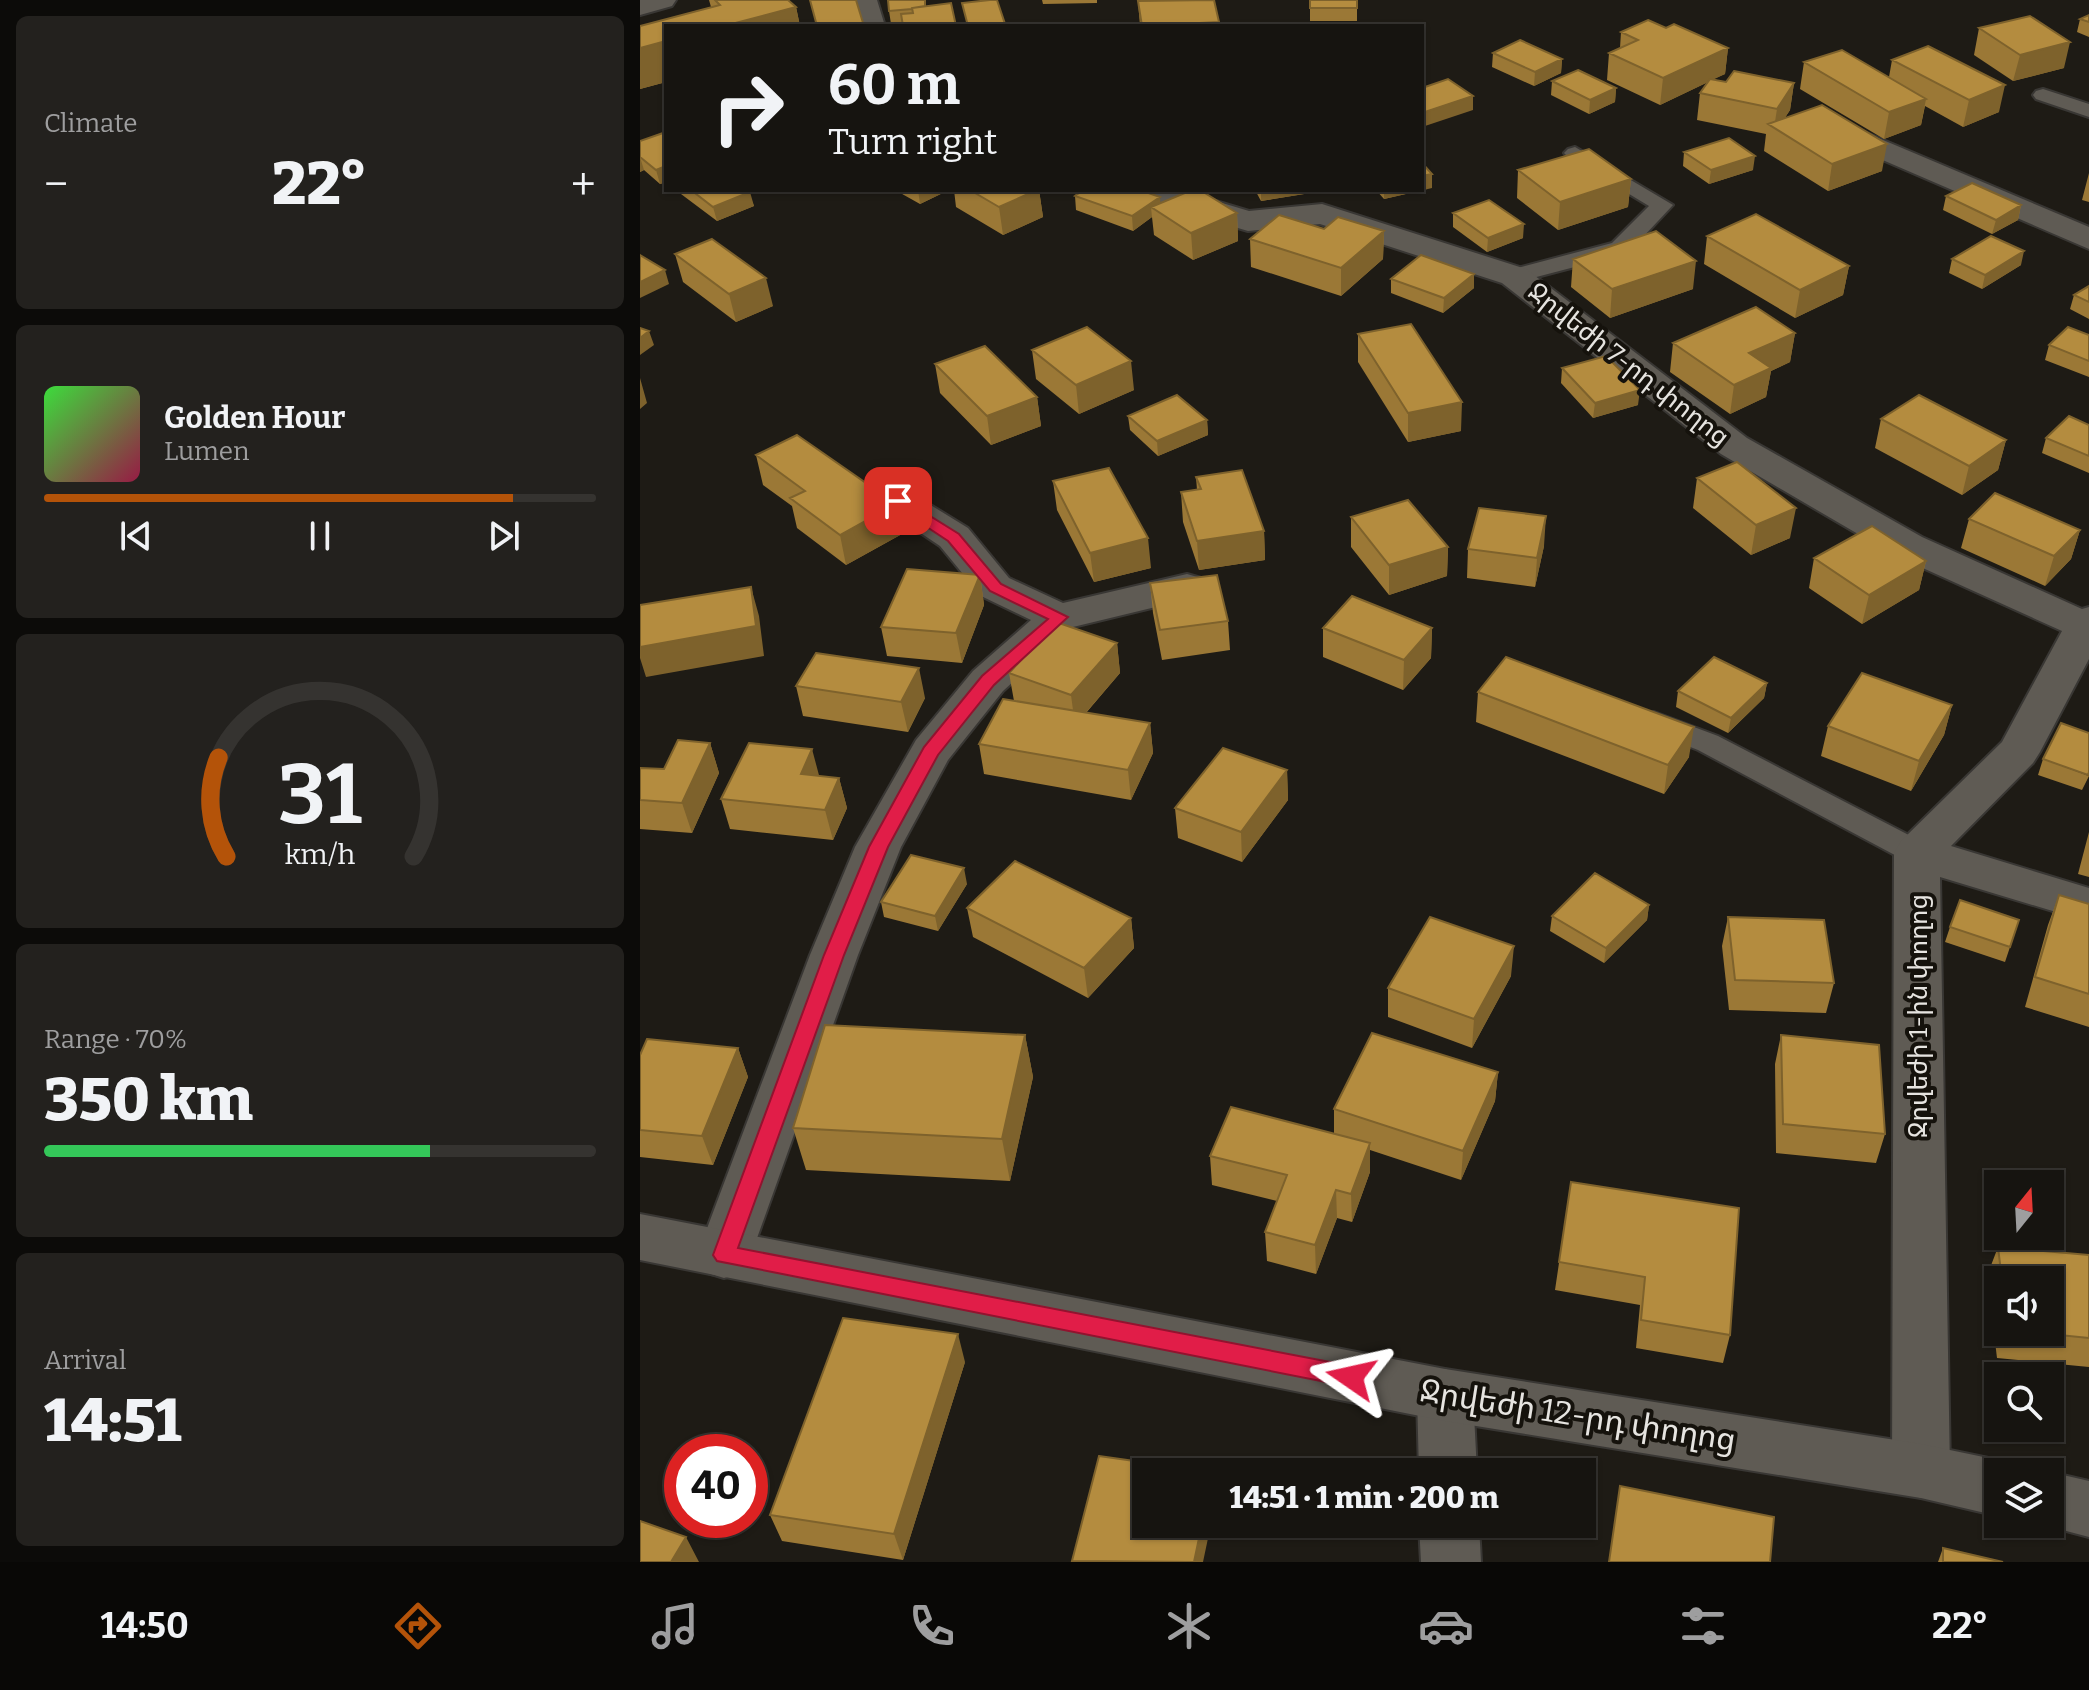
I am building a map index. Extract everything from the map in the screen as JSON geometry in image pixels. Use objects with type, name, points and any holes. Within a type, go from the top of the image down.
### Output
[{"type":"street","points":[[640,7],[662,0]]},
{"type":"street","points":[[863,0],[870,24]]},
{"type":"street","points":[[1815,120],[2089,239]]},
{"type":"street","name":"Ջրվեժի 7-րդ փողոց","points":[[1152,192],[1248,221],[1322,214],[1514,276],[1734,446],[1908,546],[2088,623]]},
{"type":"street","points":[[898,501],[954,537],[995,587],[1059,617]]},
{"type":"street","points":[[724,1255],[834,955],[878,847],[931,751],[988,681],[1059,617],[1187,587]]},
{"type":"street","points":[[2088,623],[2018,752],[1917,853],[2089,905]]},
{"type":"street","name":"Ջրվեժի 1-ին փողոց","points":[[1917,853],[1921,1471]]},
{"type":"street","name":"Ջրվեժի 12-րդ փողոց","points":[[640,1237],[1445,1395],[1921,1471],[1984,1485]]},
{"type":"street","points":[[1445,1395],[1447,1458]]},
{"type":"street","points":[[2064,1503],[2089,1509]]},
{"type":"street","points":[[1450,1538],[1451,1562]]},
{"type":"lane","points":[[2043,95],[2089,111]]},
{"type":"lane","points":[[1514,276],[1620,248],[1662,205],[1575,153]]},
{"type":"lane","points":[[1622,710],[1708,743],[1917,853]]},
{"type":"building","points":[[715,0],[788,0],[796,7],[732,24],[664,24],[664,42],[640,48],[640,26],[720,5]]},
{"type":"building","points":[[810,0],[856,0],[863,24],[816,24]]},
{"type":"building","points":[[888,0],[925,0],[925,6],[889,11]]},
{"type":"building","points":[[997,0],[1005,24],[967,24],[962,3]]},
{"type":"building","points":[[1214,0],[1219,22],[1142,24],[1138,1]]},
{"type":"building","points":[[1310,0],[1357,0],[1357,8],[1310,8]]},
{"type":"building","points":[[951,3],[956,24],[903,24],[901,14],[913,13],[912,8]]},
{"type":"building","points":[[2030,16],[2070,42],[2020,55],[1979,28]]},
{"type":"building","points":[[1648,20],[1666,28],[1674,24],[1728,48],[1663,78],[1609,53],[1638,40],[1621,32]]},
{"type":"building","points":[[1520,40],[1562,59],[1535,72],[1493,53]]},
{"type":"building","points":[[1928,46],[2005,85],[1969,100],[1892,60]]},
{"type":"building","points":[[1842,50],[1926,99],[1889,112],[1804,62]]},
{"type":"building","points":[[1578,70],[1616,88],[1590,100],[1552,81]]},
{"type":"building","points":[[1734,71],[1794,83],[1777,109],[1700,93],[1710,79],[1726,82]]},
{"type":"building","points":[[1448,79],[1473,96],[1424,112],[1424,87]]},
{"type":"building","points":[[1822,105],[1887,144],[1832,164],[1768,124]]},
{"type":"building","points":[[664,133],[664,167],[656,170],[640,157],[640,141]]},
{"type":"building","points":[[1729,138],[1755,156],[1711,170],[1684,152]]},
{"type":"building","points":[[1589,149],[1631,179],[1560,202],[1518,170]]},
{"type":"building","points":[[1424,165],[1432,174],[1424,176]]},
{"type":"building","points":[[1972,183],[2021,205],[1996,220],[1946,196]]},
{"type":"building","points":[[694,192],[750,192],[713,207]]},
{"type":"building","points":[[973,192],[1033,192],[999,207]]},
{"type":"building","points":[[1080,192],[1146,192],[1160,197],[1132,216],[1075,196]]},
{"type":"building","points":[[1187,192],[1203,192],[1237,213],[1191,233],[1151,207]]},
{"type":"building","points":[[1489,200],[1524,224],[1488,238],[1453,213]]},
{"type":"building","points":[[1756,214],[1849,266],[1800,290],[1707,236]]},
{"type":"building","points":[[1279,215],[1324,229],[1338,217],[1384,231],[1341,268],[1250,239]]},
{"type":"building","points":[[1656,231],[1696,261],[1612,289],[1573,259]]},
{"type":"building","points":[[1991,236],[2024,251],[1985,275],[1952,259]]},
{"type":"building","points":[[712,239],[766,278],[729,294],[675,254]]},
{"type":"building","points":[[640,255],[665,270],[640,282]]},
{"type":"building","points":[[1421,255],[1474,274],[1444,298],[1391,279]]},
{"type":"building","points":[[2089,286],[2089,302],[2074,295]]},
{"type":"building","points":[[1756,307],[1795,333],[1749,353],[1771,368],[1734,385],[1673,343]]},
{"type":"building","points":[[1411,324],[1462,402],[1408,413],[1358,334]]},
{"type":"building","points":[[1087,327],[1131,361],[1076,385],[1032,350]]},
{"type":"building","points":[[2068,327],[2089,335],[2089,361],[2049,345]]},
{"type":"building","points":[[640,328],[649,331],[640,338]]},
{"type":"building","points":[[985,346],[1037,397],[987,416],[935,364]]},
{"type":"building","points":[[1606,356],[1640,390],[1595,403],[1562,368]]},
{"type":"building","points":[[1177,395],[1207,420],[1157,441],[1128,416]]},
{"type":"building","points":[[1919,395],[2006,440],[1969,466],[1881,419]]},
{"type":"building","points":[[2069,416],[2089,425],[2089,456],[2046,438]]},
{"type":"building","points":[[797,435],[896,504],[840,535],[790,498],[805,491],[756,455]]},
{"type":"building","points":[[1737,462],[1796,508],[1756,525],[1697,478]]},
{"type":"building","points":[[1109,468],[1148,538],[1090,553],[1053,481]]},
{"type":"building","points":[[1242,470],[1264,531],[1197,541],[1181,492],[1201,489],[1196,477]]},
{"type":"building","points":[[1995,493],[2080,530],[2054,556],[1969,519]]},
{"type":"building","points":[[1408,500],[1448,547],[1389,565],[1351,517]]},
{"type":"building","points":[[1479,508],[1546,516],[1537,558],[1468,549]]},
{"type":"building","points":[[1872,526],[1926,561],[1869,595],[1814,558]]},
{"type":"building","points":[[907,569],[980,575],[956,633],[881,627]]},
{"type":"building","points":[[1217,575],[1228,621],[1160,630],[1150,583]]},
{"type":"building","points":[[751,587],[756,626],[640,647],[640,605]]},
{"type":"building","points":[[1352,596],[1432,628],[1404,660],[1323,628]]},
{"type":"building","points":[[1056,622],[1117,643],[1071,695],[1009,673]]},
{"type":"building","points":[[816,653],[919,668],[901,702],[796,686]]},
{"type":"building","points":[[1506,657],[1694,727],[1668,765],[1478,692]]},
{"type":"building","points":[[1714,657],[1767,683],[1731,718],[1678,691]]},
{"type":"building","points":[[1862,673],[1952,705],[1919,761],[1828,726]]},
{"type":"building","points":[[1003,699],[1150,723],[1128,770],[979,744]]},
{"type":"building","points":[[2061,723],[2089,733],[2088,775],[2043,759]]},
{"type":"building","points":[[678,740],[710,743],[682,803],[640,800],[640,768],[664,769]]},
{"type":"building","points":[[749,743],[812,749],[801,774],[839,778],[825,810],[721,799]]},
{"type":"building","points":[[1223,748],[1287,770],[1241,832],[1175,808]]},
{"type":"building","points":[[911,855],[964,868],[935,916],[881,902]]},
{"type":"building","points":[[1015,861],[1131,918],[1084,968],[967,908]]},
{"type":"building","points":[[1595,873],[1649,905],[1606,948],[1552,916]]},
{"type":"building","points":[[2059,895],[2089,904],[2089,994],[2035,977]]},
{"type":"building","points":[[1960,900],[2019,920],[2010,947],[1950,927]]},
{"type":"building","points":[[1430,917],[1514,946],[1474,1019],[1388,988]]},
{"type":"building","points":[[1728,917],[1824,920],[1834,983],[1735,980]]},
{"type":"building","points":[[825,1025],[1025,1035],[1002,1139],[793,1128]]},
{"type":"building","points":[[1372,1033],[1498,1072],[1463,1151],[1334,1109]]},
{"type":"building","points":[[1781,1035],[1879,1045],[1885,1134],[1783,1124]]},
{"type":"building","points":[[647,1039],[738,1048],[702,1136],[640,1130],[640,1055]]},
{"type":"building","points":[[1231,1107],[1370,1143],[1351,1194],[1336,1190],[1315,1245],[1265,1232],[1287,1175],[1210,1156]]},
{"type":"building","points":[[1571,1182],[1739,1208],[1730,1335],[1641,1320],[1645,1277],[1559,1262]]},
{"type":"building","points":[[1998,1250],[2089,1255],[2089,1338],[2064,1336],[2064,1266],[2000,1266]]},
{"type":"building","points":[[843,1318],[958,1334],[894,1534],[770,1515]]},
{"type":"building","points":[[1099,1456],[1132,1461],[1132,1538],[1199,1538],[1194,1562],[1072,1561]]},
{"type":"building","points":[[1620,1486],[1774,1517],[1770,1562],[1609,1562]]},
{"type":"building","points":[[640,1521],[664,1529],[664,1538],[685,1538],[671,1562],[640,1562]]},
{"type":"building","points":[[1943,1548],[2003,1562],[1943,1562]]},
{"type":"route","points":[[898,501],[954,537],[995,587],[1059,617],[988,681],[931,751],[878,847],[834,955],[724,1255],[1351,1377]]}]
